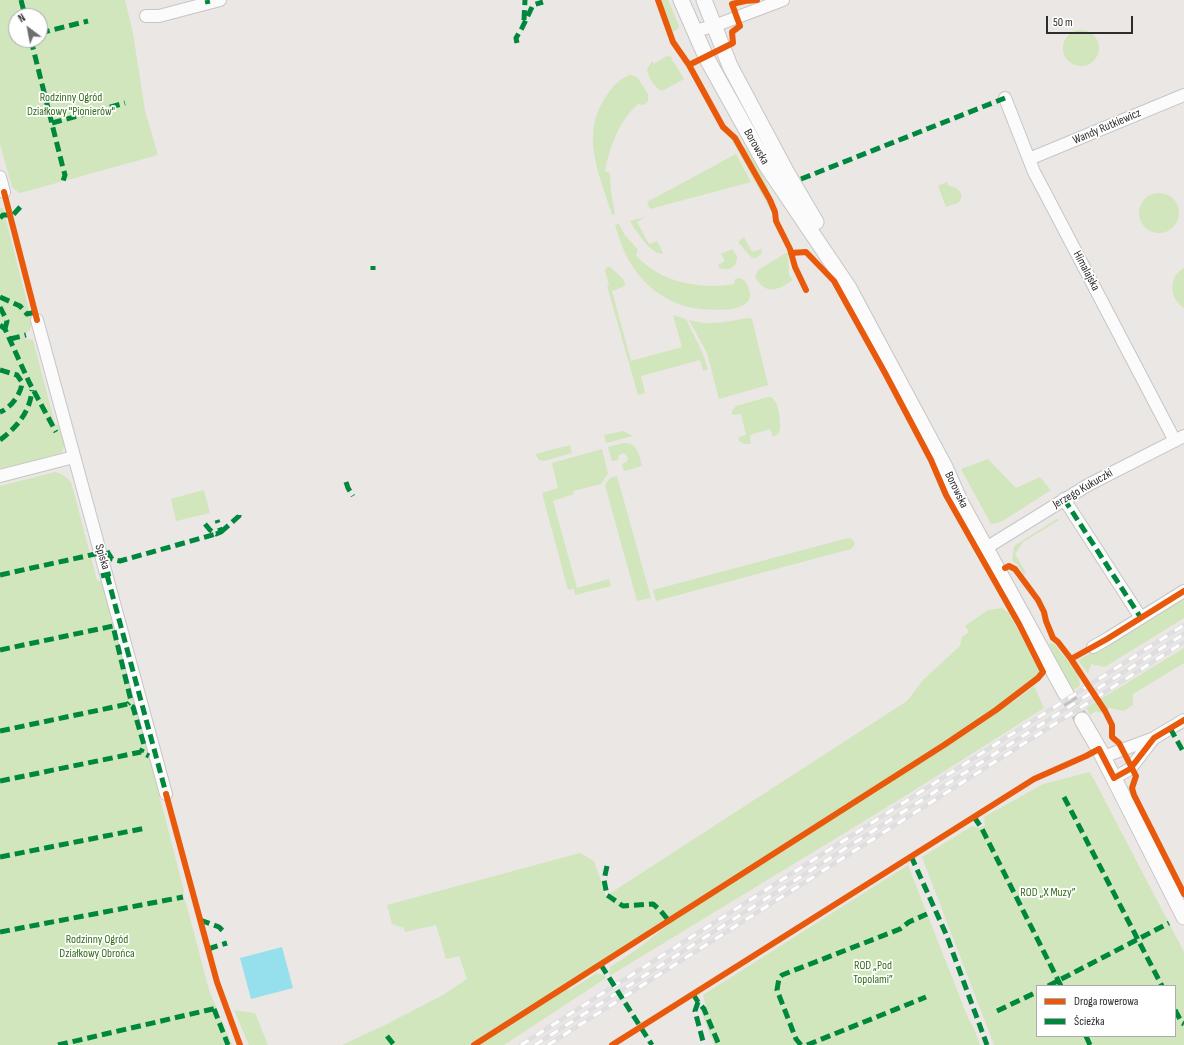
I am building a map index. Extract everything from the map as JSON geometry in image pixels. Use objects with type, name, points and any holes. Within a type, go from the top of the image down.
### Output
[{"type":"street","points":[[146,16],[159,16],[220,0]]},
{"type":"street","name":"Borowska","points":[[681,0],[706,57],[766,164],[847,285],[944,466],[960,500],[1066,694]]},
{"type":"street","name":"Borowska","points":[[704,0],[730,66],[786,171],[825,238],[846,278],[847,285]]},
{"type":"street","points":[[694,31],[714,26],[783,0]]},
{"type":"street","name":"Wandy Rutkiewicz","points":[[1029,159],[1184,95]]},
{"type":"street","name":"Himalajska","points":[[1005,98],[1029,159],[1043,189],[1179,439]]},
{"type":"street","points":[[0,177],[4,192]]},
{"type":"street","name":"Spiska","points":[[37,320],[166,794]]},
{"type":"street","name":"Jerzego Kukuczki","points":[[986,548],[1064,499],[1108,474],[1179,439]]},
{"type":"street","points":[[0,476],[74,457]]},
{"type":"street","points":[[1064,499],[1141,618]]},
{"type":"street","points":[[1093,647],[1184,591]]},
{"type":"street","points":[[1082,720],[1114,778],[1184,917]]},
{"type":"street","points":[[1101,753],[1154,738],[1184,720]]},
{"type":"street","points":[[1114,778],[1130,769],[1154,738]]},
{"type":"green space","name":"Rodzinny Ogród Działkowy \"Pionierów\"","points":[[0,0],[125,0],[133,33],[145,111],[158,155],[20,193],[12,187],[0,144]]},
{"type":"green space","points":[[660,0],[668,0],[679,26],[678,29],[673,32],[664,14]]},
{"type":"green space","points":[[1078,30],[1084,30],[1094,35],[1099,48],[1094,61],[1084,66],[1078,66],[1068,61],[1063,51],[1063,45],[1068,35]]},
{"type":"green space","points":[[667,56],[672,57],[671,59],[684,79],[662,91],[652,82],[647,69],[652,61],[654,64]]},
{"type":"green space","points":[[630,75],[637,77],[648,94],[648,101],[644,105],[638,104],[631,111],[616,134],[610,152],[605,171],[610,173],[611,192],[615,214],[612,215],[597,168],[594,153],[593,138],[595,122],[600,107],[609,92],[618,82]]},
{"type":"green space","points":[[730,137],[733,139],[769,204],[776,220]]},
{"type":"green space","points":[[744,146],[760,171],[767,185],[771,199],[743,147]]},
{"type":"green space","points":[[736,154],[751,182],[650,209],[647,202]]},
{"type":"green space","points":[[947,182],[949,186],[952,186],[960,191],[962,197],[958,203],[946,207],[938,186]]},
{"type":"green space","points":[[1163,193],[1170,196],[1176,202],[1179,213],[1178,221],[1170,230],[1163,233],[1155,233],[1148,230],[1140,221],[1139,209],[1142,202],[1151,194]]},
{"type":"green space","points":[[0,208],[3,208],[32,322],[30,330],[24,334],[25,339],[33,340],[55,424],[60,426],[64,447],[61,453],[0,469]]},
{"type":"green space","points":[[645,217],[637,222],[649,244],[657,241],[663,253],[662,254],[648,246],[630,221]]},
{"type":"green space","points":[[619,224],[625,235],[638,250],[636,255],[656,272],[681,282],[708,286],[734,284],[735,279],[740,278],[748,287],[750,295],[748,301],[742,306],[724,310],[695,308],[673,302],[653,290],[636,272],[621,243],[615,225]]},
{"type":"green space","points":[[744,237],[752,252],[762,249],[761,254],[756,258],[751,257],[738,242]]},
{"type":"green space","points":[[732,249],[737,256],[734,266],[729,269],[719,268],[718,265],[725,261],[721,254]]},
{"type":"green space","points":[[788,253],[789,275],[793,280],[777,288],[768,289],[763,287],[755,277],[758,270]]},
{"type":"green space","points":[[607,267],[610,267],[624,280],[625,284],[623,287],[612,291],[631,361],[682,347],[673,315],[686,319],[703,354],[708,369],[703,371],[700,360],[641,376],[645,393],[638,395],[607,286],[609,285],[605,271]]},
{"type":"green space","points":[[1184,268],[1184,308],[1175,299],[1172,288],[1175,276]]},
{"type":"green space","points":[[747,318],[752,319],[768,385],[719,399],[707,353],[689,320],[711,323]]},
{"type":"green space","points":[[768,397],[773,398],[779,411],[779,433],[773,437],[770,429],[750,435],[751,443],[741,443],[738,437],[746,435],[741,414],[732,415],[732,411],[736,406]]},
{"type":"green space","points":[[623,431],[633,436],[606,443],[604,435]]},
{"type":"green space","points":[[624,443],[635,447],[639,454],[642,466],[624,471],[622,464],[627,462],[628,458],[624,453],[619,455],[618,460],[612,461],[608,447]]},
{"type":"green space","points":[[570,445],[572,453],[544,461],[539,460],[535,454]]},
{"type":"green space","points":[[602,449],[608,474],[601,484],[573,491],[574,494],[553,501],[577,588],[609,579],[611,586],[575,595],[574,589],[568,590],[542,493],[558,488],[552,463]]},
{"type":"green space","points":[[988,459],[1016,488],[1040,477],[1051,490],[1001,522],[991,524],[961,469]]},
{"type":"green space","name":"Rodzinny Ogród Działkowy Obrońca","points":[[55,472],[68,478],[71,482],[97,580],[104,582],[184,891],[183,897],[186,903],[209,990],[232,1045],[0,1045],[0,486]]},
{"type":"green space","points":[[617,476],[651,598],[637,601],[605,485],[610,478]]},
{"type":"green space","points":[[204,490],[210,513],[176,521],[171,499]]},
{"type":"green space","points":[[1057,519],[1059,520],[1023,542],[1015,554],[1026,573],[1024,575],[1017,564],[1012,561],[1014,546]]},
{"type":"green space","points":[[848,538],[852,539],[854,543],[851,549],[656,601],[653,590]]},
{"type":"green space","points":[[1184,597],[1184,618],[1105,667],[1091,664],[1088,674],[1078,660],[1096,651]]},
{"type":"green space","points":[[1002,608],[1009,613],[1040,673],[994,709],[943,743],[470,1045],[342,1045],[443,995],[467,979],[459,956],[446,959],[436,925],[405,932],[404,928],[392,924],[387,905],[580,853],[594,861],[606,896],[907,701],[924,679],[960,646],[962,637],[969,632],[965,626],[988,610]]},
{"type":"green space","points":[[1049,643],[1055,644],[1077,674],[1080,685],[1074,690],[1060,671]]},
{"type":"green space","points":[[1184,648],[1184,663],[1133,694],[1133,705],[1124,711],[1109,708],[1102,713],[1096,711],[1090,715],[1086,708]]},
{"type":"green space","points":[[1034,686],[1044,708],[902,798],[611,975],[609,974],[610,967],[636,950],[673,921],[889,783],[1013,702]]},
{"type":"green space","name":"ROD „X Muzy”","points":[[1090,772],[1184,952],[1184,1045],[994,1045],[922,857],[972,826],[979,828],[985,825],[984,817],[1043,784]]},
{"type":"green space","name":"ROD „Pod Topolami”","points":[[908,865],[980,1045],[714,1045],[701,1011],[706,1006],[703,995]]},
{"type":"green space","points":[[597,973],[605,976],[606,978],[504,1045],[478,1045],[567,989],[570,990]]},
{"type":"green space","points":[[234,1010],[255,1013],[268,1045],[249,1045]]},
{"type":"water","points":[[282,947],[293,988],[251,999],[240,958]]},
{"type":"tunnel","points":[[1066,694],[1082,720]]},
{"type":"railway","points":[[521,1045],[1184,625]]},
{"type":"railway","points":[[535,1045],[1184,634]]},
{"type":"railway","points":[[548,1045],[1184,642]]},
{"type":"marked path","points":[[21,0],[23,8]]},
{"type":"marked path","points":[[207,0],[208,4]]},
{"type":"marked path","points":[[524,20],[525,0]]},
{"type":"marked path","points":[[517,43],[516,38],[533,5],[543,2]]},
{"type":"marked path","points":[[48,31],[88,21]]},
{"type":"marked path","points":[[33,48],[65,175],[63,181]]},
{"type":"marked path","points":[[801,179],[1005,98]]},
{"type":"marked path","points":[[52,123],[125,103]]},
{"type":"marked path","points":[[0,218],[3,215],[13,215],[22,205]]},
{"type":"marked path","points":[[0,297],[20,306],[27,314],[36,312]]},
{"type":"marked path","points":[[0,307],[7,321],[5,329]]},
{"type":"marked path","points":[[0,325],[5,329],[29,382],[56,432]]},
{"type":"marked path","points":[[10,339],[26,335]]},
{"type":"marked path","points":[[0,370],[17,375],[22,382],[18,396],[8,408],[0,412]]},
{"type":"marked path","points":[[0,440],[12,430],[22,418],[29,405],[32,390]]},
{"type":"marked path","points":[[346,482],[353,496]]},
{"type":"marked path","points":[[1064,499],[1141,618]]},
{"type":"marked path","points":[[221,532],[239,516],[239,511]]},
{"type":"marked path","points":[[205,524],[216,534],[221,532],[217,520]]},
{"type":"marked path","points":[[107,551],[112,559],[120,561],[216,534]]},
{"type":"marked path","points":[[0,575],[100,553]]},
{"type":"marked path","points":[[101,576],[113,573]]},
{"type":"marked path","points":[[107,575],[167,797]]},
{"type":"marked path","points":[[0,650],[113,626],[131,701],[128,704]]},
{"type":"marked path","points":[[0,731],[128,704],[133,707],[144,745],[141,752]]},
{"type":"marked path","points":[[1170,728],[1184,753]]},
{"type":"marked path","points":[[0,781],[141,752],[149,756]]},
{"type":"marked path","points":[[1064,797],[1161,985]]},
{"type":"marked path","points":[[974,817],[981,827],[1060,985]]},
{"type":"marked path","points":[[0,857],[146,828]]},
{"type":"marked path","points":[[911,856],[946,934],[987,1045]]},
{"type":"marked path","points":[[607,866],[604,880],[607,895],[623,906],[653,904],[669,921]]},
{"type":"marked path","points":[[0,932],[183,897]]},
{"type":"marked path","points":[[801,1045],[796,1039],[777,990],[779,978],[782,975],[900,929],[909,922],[927,914]]},
{"type":"marked path","points":[[200,920],[219,927],[223,931]]},
{"type":"marked path","points":[[1050,985],[1169,923]]},
{"type":"marked path","points":[[208,949],[227,943]]},
{"type":"marked path","points":[[601,965],[652,1045]]},
{"type":"marked path","points":[[997,1011],[1036,992]]},
{"type":"marked path","points":[[693,994],[704,1009],[719,1045]]},
{"type":"marked path","points":[[807,1045],[926,997]]},
{"type":"marked path","points":[[698,1002],[695,1011],[704,1045]]},
{"type":"marked path","points":[[58,1045],[217,1008]]},
{"type":"marked path","points":[[214,1009],[228,1045]]},
{"type":"marked path","points":[[1176,1012],[1184,1024]]},
{"type":"marked path","points":[[387,1036],[394,1045]]},
{"type":"marked path","points":[[1086,1037],[1090,1045]]},
{"type":"cycle path","points":[[658,0],[673,42],[689,65],[723,127],[735,138],[770,200],[775,212],[776,221],[790,249],[795,267],[806,290]]},
{"type":"cycle path","points":[[689,65],[733,43],[732,32],[740,26],[732,4],[757,0]]},
{"type":"cycle path","points":[[4,192],[37,320]]},
{"type":"cycle path","points":[[474,1045],[944,745],[996,710],[1038,678],[1043,672],[1019,624],[946,495],[931,460],[834,281],[806,252],[791,253]]},
{"type":"cycle path","points":[[1005,568],[1009,566],[1015,569],[1038,600],[1053,638],[1071,659],[1105,711],[1112,725],[1112,737],[1119,743],[1136,776],[1132,788],[1134,795],[1184,894]]},
{"type":"cycle path","points":[[1071,659],[1107,639],[1184,591]]},
{"type":"cycle path","points":[[612,1045],[1034,779],[1099,749],[1114,778],[1130,769],[1154,738],[1184,720]]},
{"type":"cycle path","points":[[166,794],[217,982],[240,1045]]}]
